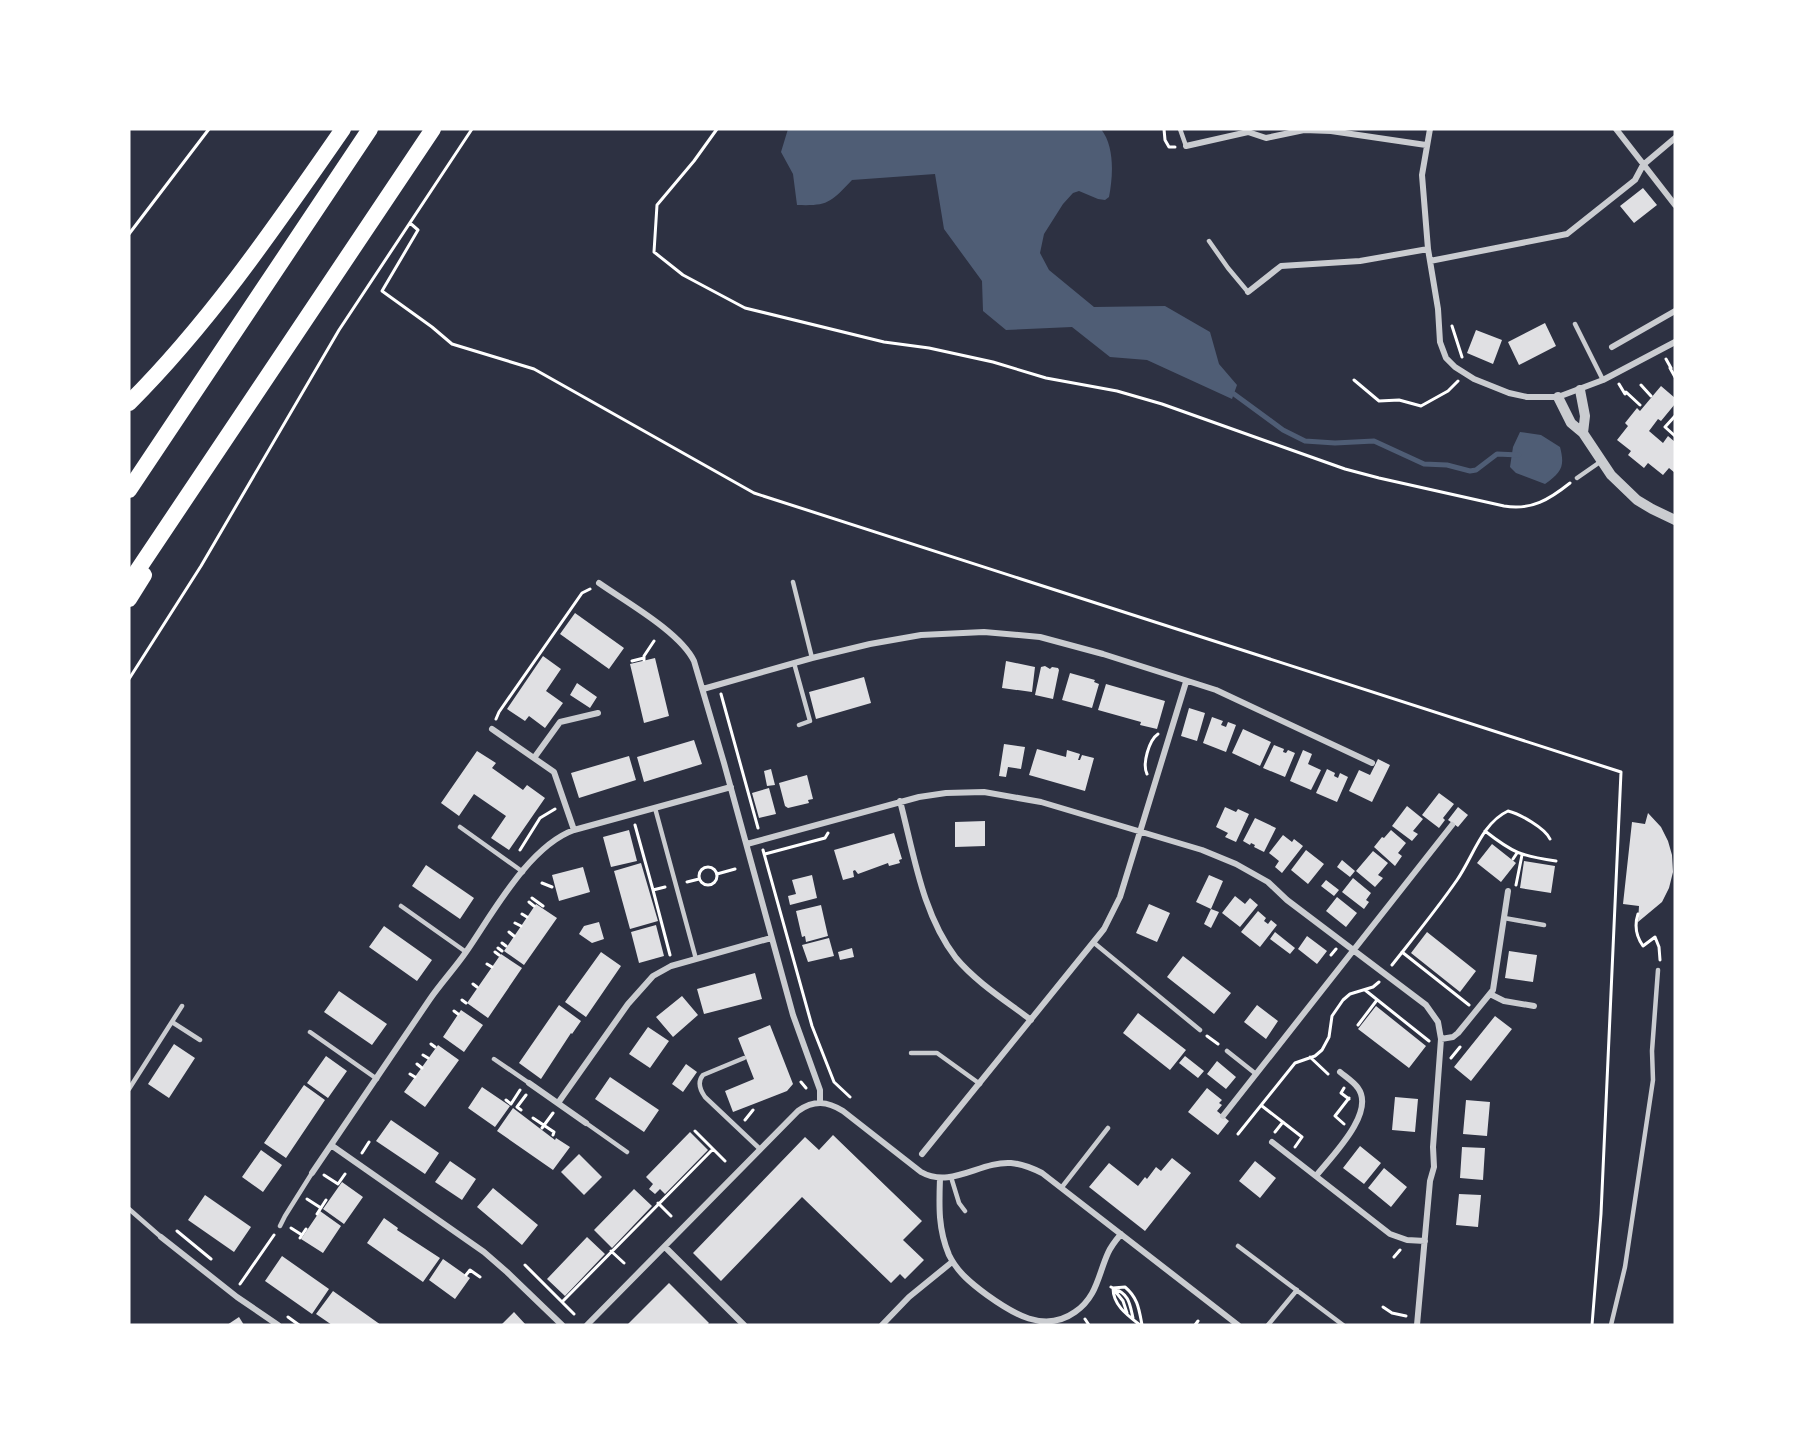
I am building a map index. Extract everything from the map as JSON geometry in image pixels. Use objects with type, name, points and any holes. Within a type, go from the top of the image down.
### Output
[{"type":"highway","points":[[129,403],[163,368],[221,298],[344,129]]},
{"type":"highway","points":[[129,490],[370,129]]},
{"type":"highway","points":[[129,583],[433,129]]},
{"type":"highway","points":[[129,599],[225,441]]},
{"type":"street","points":[[1430,129],[1422,180],[1426,201],[1428,249],[1438,309],[1441,346],[1448,361],[1464,374],[1509,393],[1558,397],[1603,380],[1675,342]]},
{"type":"street","points":[[1616,129],[1675,205]]},
{"type":"street","points":[[1186,146],[1248,132],[1266,138],[1304,130],[1331,131],[1426,145]]},
{"type":"street","points":[[1430,261],[1567,234],[1635,180],[1644,164],[1675,138]]},
{"type":"street","points":[[1248,292],[1281,266],[1360,261],[1428,249]]},
{"type":"street","points":[[1612,347],[1675,311]]},
{"type":"street","points":[[1580,390],[1585,416],[1583,433]]},
{"type":"street","points":[[1558,397],[1571,423],[1583,433],[1600,462],[1616,481],[1637,500],[1675,520]]},
{"type":"street","points":[[599,583],[678,640],[692,657],[731,787],[797,1029],[820,1090],[820,1102]]},
{"type":"street","points":[[703,689],[812,658],[921,635],[984,632],[1040,637],[1103,654],[1239,700],[1372,763]]},
{"type":"street","points":[[922,1154],[1104,929],[1120,897],[1186,682]]},
{"type":"street","points":[[534,758],[560,722],[598,713]]},
{"type":"street","points":[[492,729],[556,774],[574,830]]},
{"type":"street","points":[[312,1173],[425,1006],[523,872],[546,846],[574,830],[731,787]]},
{"type":"street","points":[[747,844],[900,801],[946,793],[1000,794],[1041,802],[1211,853],[1266,881],[1429,1008],[1438,1022],[1441,1051],[1433,1147],[1434,1167],[1430,1181],[1417,1325]]},
{"type":"street","points":[[900,801],[925,896],[938,931],[961,963],[1031,1020]]},
{"type":"street","points":[[1223,1116],[1452,825]]},
{"type":"street","points":[[1441,1039],[1455,1036],[1493,990],[1508,891]]},
{"type":"street","points":[[558,1103],[642,986],[666,968],[771,938]]},
{"type":"street","points":[[1490,994],[1504,1000],[1534,1006]]},
{"type":"street","points":[[1316,1176],[1352,1130],[1361,1112],[1361,1098],[1357,1087],[1340,1072]]},
{"type":"street","points":[[529,1083],[586,1123]]},
{"type":"street","points":[[587,1325],[798,1111],[820,1102],[833,1105],[843,1111],[921,1172],[939,1178],[951,1177],[992,1165],[1011,1163],[1030,1167],[1062,1187],[1238,1325]]},
{"type":"street","points":[[1272,1142],[1390,1234],[1407,1240],[1425,1241]]},
{"type":"street","points":[[331,1145],[484,1252],[562,1325]]},
{"type":"street","points":[[939,1178],[940,1228],[952,1262],[970,1281],[1010,1311],[1029,1319],[1048,1323],[1070,1316],[1087,1302],[1096,1288],[1109,1250],[1121,1234]]},
{"type":"street","points":[[161,1237],[231,1292],[278,1325]]},
{"type":"street","points":[[665,1247],[744,1325]]},
{"type":"street","points":[[882,1325],[909,1297],[952,1262]]},
{"type":"lane","points":[[1180,129],[1186,146]]},
{"type":"lane","points":[[1209,241],[1248,292]]},
{"type":"lane","points":[[1575,324],[1603,380]]},
{"type":"lane","points":[[1576,478],[1600,462]]},
{"type":"lane","points":[[793,582],[812,658]]},
{"type":"lane","points":[[794,663],[810,721],[799,725]]},
{"type":"lane","points":[[655,808],[696,959]]},
{"type":"lane","points":[[460,827],[523,872]]},
{"type":"lane","points":[[401,906],[466,952]]},
{"type":"lane","points":[[1504,918],[1544,925]]},
{"type":"lane","points":[[1093,942],[1200,1030]]},
{"type":"lane","points":[[1611,1325],[1625,1267],[1653,1080],[1652,1051],[1658,970]]},
{"type":"lane","points":[[129,1089],[182,1006]]},
{"type":"lane","points":[[172,1022],[200,1040]]},
{"type":"lane","points":[[310,1032],[377,1079]]},
{"type":"lane","points":[[1227,1051],[1256,1074]]},
{"type":"lane","points":[[911,1053],[938,1053],[980,1083]]},
{"type":"lane","points":[[744,1058],[703,1075],[700,1087],[705,1097],[760,1149]]},
{"type":"lane","points":[[494,1059],[529,1083]]},
{"type":"lane","points":[[586,1123],[627,1152]]},
{"type":"lane","points":[[1062,1187],[1108,1128]]},
{"type":"lane","points":[[280,1226],[312,1173]]},
{"type":"lane","points":[[951,1177],[960,1204],[965,1211]]},
{"type":"lane","points":[[129,1209],[161,1237]]},
{"type":"lane","points":[[1238,1246],[1343,1325]]},
{"type":"lane","points":[[1268,1325],[1297,1290]]},
{"type":"path","points":[[129,234],[209,129]]},
{"type":"path","points":[[129,679],[201,566],[344,323],[472,129]]},
{"type":"path","points":[[717,129],[657,205],[654,252],[683,275],[745,308],[884,342],[929,348],[993,362],[1046,378],[1117,391],[1162,404],[1356,472],[1504,506],[1524,507],[1539,503],[1576,478]]},
{"type":"path","points":[[1164,129],[1165,140],[1169,147],[1186,146]]},
{"type":"path","points":[[410,223],[418,230],[382,291],[452,344],[534,369],[754,493],[1621,772],[1601,1214],[1592,1325]]},
{"type":"path","points":[[1451,322],[1464,361]]},
{"type":"path","points":[[1670,368],[1675,377]]},
{"type":"path","points":[[1354,380],[1379,401],[1399,400],[1421,406],[1452,388],[1464,374]]},
{"type":"path","points":[[1641,385],[1651,396]]},
{"type":"path","points":[[1626,392],[1640,405]]},
{"type":"path","points":[[1675,416],[1665,427],[1675,435]]},
{"type":"path","points":[[492,729],[499,712],[582,593],[599,583]]},
{"type":"path","points":[[632,661],[644,659],[654,641]]},
{"type":"path","points":[[1148,779],[1144,767],[1152,738],[1162,730]]},
{"type":"path","points":[[520,850],[543,815],[565,806]]},
{"type":"path","points":[[1238,1134],[1295,1063],[1315,1056],[1322,1050],[1329,1039],[1332,1016],[1343,1000],[1350,994],[1376,985],[1385,974],[1457,881],[1485,831],[1497,816],[1508,811],[1519,814],[1547,832],[1550,839]]},
{"type":"path","points":[[634,822],[671,956]]},
{"type":"path","points":[[757,828],[812,1026],[834,1082],[850,1097]]},
{"type":"path","points":[[764,855],[825,838],[831,830]]},
{"type":"path","points":[[1485,831],[1517,853],[1556,861]]},
{"type":"path","points":[[1496,846],[1499,842]]},
{"type":"path","points":[[1512,860],[1517,853]]},
{"type":"path","points":[[1515,886],[1522,855]]},
{"type":"path","points":[[706,867],[714,869],[717,874],[717,880],[712,885],[703,884],[699,879],[701,870],[706,867]]},
{"type":"path","points":[[717,874],[735,869]]},
{"type":"path","points":[[542,883],[552,887]]},
{"type":"path","points":[[653,890],[675,885]]},
{"type":"path","points":[[532,898],[543,906]]},
{"type":"path","points":[[529,902],[534,906]]},
{"type":"path","points":[[522,914],[527,917]]},
{"type":"path","points":[[1638,914],[1636,927],[1641,944],[1643,946],[1655,937],[1657,940],[1660,959],[1658,970]]},
{"type":"path","points":[[515,923],[521,927]]},
{"type":"path","points":[[509,932],[514,936]]},
{"type":"path","points":[[501,943],[506,946]]},
{"type":"path","points":[[498,948],[502,951]]},
{"type":"path","points":[[1330,948],[1330,961]]},
{"type":"path","points":[[495,952],[499,956]]},
{"type":"path","points":[[1402,952],[1477,1011]]},
{"type":"path","points":[[487,964],[492,967]]},
{"type":"path","points":[[473,984],[477,987]]},
{"type":"path","points":[[1365,990],[1451,1059]]},
{"type":"path","points":[[462,1000],[466,1003]]},
{"type":"path","points":[[1358,1025],[1377,1000]]},
{"type":"path","points":[[454,1011],[458,1014]]},
{"type":"path","points":[[1200,1030],[1227,1051]]},
{"type":"path","points":[[431,1044],[435,1047]]},
{"type":"path","points":[[423,1055],[428,1058]]},
{"type":"path","points":[[417,1064],[422,1068]]},
{"type":"path","points":[[410,1074],[415,1077]]},
{"type":"path","points":[[1352,1130],[1335,1116],[1357,1087]]},
{"type":"path","points":[[506,1100],[511,1104],[522,1089]]},
{"type":"path","points":[[521,1110],[517,1107],[527,1093]]},
{"type":"path","points":[[1262,1106],[1302,1137],[1289,1155]]},
{"type":"path","points":[[543,1127],[554,1111]]},
{"type":"path","points":[[533,1118],[543,1127],[554,1132],[553,1134]]},
{"type":"path","points":[[695,1131],[725,1161]]},
{"type":"path","points":[[562,1302],[713,1149]]},
{"type":"path","points":[[323,1174],[338,1184],[345,1174]]},
{"type":"path","points":[[299,1194],[321,1208]]},
{"type":"path","points":[[316,1215],[326,1200]]},
{"type":"path","points":[[658,1203],[671,1216]]},
{"type":"path","points":[[231,1292],[240,1284],[280,1226]]},
{"type":"path","points":[[300,1238],[306,1229]]},
{"type":"path","points":[[1393,1247],[1404,1252]]},
{"type":"path","points":[[1394,1257],[1400,1250]]},
{"type":"path","points":[[611,1251],[624,1263]]},
{"type":"path","points":[[525,1265],[574,1314]]},
{"type":"path","points":[[466,1275],[470,1270],[480,1277]]},
{"type":"path","points":[[1112,1288],[1125,1287],[1134,1296],[1141,1325]]},
{"type":"path","points":[[1112,1288],[1123,1301],[1128,1315],[1141,1325]]},
{"type":"path","points":[[1112,1288],[1121,1291],[1128,1299],[1134,1320]]},
{"type":"path","points":[[1383,1307],[1392,1314],[1408,1316],[1407,1325]]},
{"type":"path","points":[[1085,1319],[1089,1325]]},
{"type":"water","points":[[788,129],[1101,129],[1106,136],[1111,153],[1112,171],[1109,197],[1105,200],[1079,191],[1073,193],[1063,204],[1044,234],[1040,253],[1049,270],[1094,307],[1165,306],[1210,332],[1219,364],[1237,385],[1232,399],[1147,360],[1110,357],[1072,327],[1006,330],[983,311],[982,281],[944,229],[935,174],[852,180],[828,202],[816,205],[797,205],[793,174],[781,152]]},
{"type":"water","points":[[1520,432],[1541,435],[1560,447],[1561,468],[1545,484],[1516,473],[1510,467],[1513,447]]},
{"type":"building","points":[[1643,188],[1657,205],[1634,223],[1620,206]]},
{"type":"building","points":[[1545,323],[1556,346],[1519,365],[1508,342]]},
{"type":"building","points":[[1476,330],[1502,340],[1493,364],[1467,353]]},
{"type":"building","points":[[1661,386],[1675,398],[1675,404],[1661,421],[1658,419],[1649,431],[1663,443],[1668,436],[1675,442],[1675,473],[1669,468],[1663,475],[1648,463],[1644,468],[1628,455],[1631,451],[1617,440],[1628,426],[1625,423],[1637,408],[1640,411]]},
{"type":"building","points":[[575,613],[624,648],[609,669],[560,634]]},
{"type":"building","points":[[543,656],[561,669],[546,691],[563,703],[545,728],[529,716],[525,721],[507,709]]},
{"type":"building","points":[[655,658],[669,716],[644,723],[630,664]]},
{"type":"building","points":[[1006,661],[1035,667],[1032,692],[1002,688]]},
{"type":"building","points":[[1041,667],[1059,670],[1053,699],[1035,695]]},
{"type":"building","points":[[1070,673],[1095,680],[1094,682],[1099,684],[1092,708],[1062,700]]},
{"type":"building","points":[[864,677],[871,703],[816,719],[809,692]]},
{"type":"building","points":[[577,683],[597,697],[590,708],[570,695]]},
{"type":"building","points":[[1106,684],[1165,701],[1157,729],[1098,710]]},
{"type":"building","points":[[1189,708],[1205,713],[1197,741],[1181,736]]},
{"type":"building","points":[[1212,717],[1223,721],[1221,725],[1226,727],[1228,722],[1236,725],[1226,752],[1203,743]]},
{"type":"building","points":[[1243,729],[1271,742],[1260,766],[1232,753]]},
{"type":"building","points":[[694,740],[702,764],[644,782],[637,757]]},
{"type":"building","points":[[1004,744],[1025,747],[1021,769],[1008,767],[1006,777],[999,776]]},
{"type":"building","points":[[1274,745],[1284,749],[1283,752],[1286,753],[1288,750],[1295,753],[1285,777],[1263,768]]},
{"type":"building","points":[[1037,749],[1066,757],[1067,750],[1080,754],[1078,760],[1082,755],[1094,758],[1085,791],[1029,775]]},
{"type":"building","points":[[1303,750],[1312,754],[1308,764],[1321,770],[1311,790],[1290,781]]},
{"type":"building","points":[[477,751],[496,763],[492,768],[523,790],[527,785],[545,798],[509,850],[491,838],[506,816],[474,794],[459,816],[441,803]]},
{"type":"building","points":[[629,756],[636,780],[579,798],[571,773]]},
{"type":"building","points":[[1378,759],[1390,765],[1372,802],[1349,791],[1359,770],[1370,775]]},
{"type":"building","points":[[771,769],[775,785],[767,786],[764,771]]},
{"type":"building","points":[[1327,769],[1335,773],[1334,776],[1338,778],[1340,773],[1348,777],[1337,802],[1316,793]]},
{"type":"building","points":[[807,775],[813,799],[808,800],[809,803],[788,808],[785,806],[779,783]]},
{"type":"building","points":[[769,788],[776,814],[759,818],[752,793]]},
{"type":"building","points":[[1439,793],[1454,804],[1443,818],[1445,820],[1439,828],[1422,815]]},
{"type":"building","points":[[1407,806],[1423,819],[1413,831],[1418,834],[1412,841],[1392,826]]},
{"type":"building","points":[[1225,807],[1249,814],[1236,842],[1225,837],[1228,833],[1216,827]]},
{"type":"building","points":[[1458,807],[1468,815],[1458,827],[1448,820]]},
{"type":"building","points":[[1648,813],[1661,827],[1668,841],[1673,872],[1662,902],[1638,922],[1639,906],[1623,904],[1632,822],[1645,824]]},
{"type":"building","points":[[1255,818],[1276,828],[1264,852],[1254,847],[1255,845],[1243,841]]},
{"type":"building","points":[[985,821],[985,846],[955,847],[955,822]]},
{"type":"building","points":[[629,830],[637,861],[611,867],[603,837]]},
{"type":"building","points":[[1391,830],[1406,843],[1398,853],[1402,856],[1395,866],[1374,847]]},
{"type":"building","points":[[894,833],[902,859],[899,860],[900,863],[889,866],[888,863],[858,874],[855,870],[853,871],[854,877],[843,880],[834,850]]},
{"type":"building","points":[[1283,835],[1303,846],[1282,873],[1275,867],[1279,861],[1269,853]]},
{"type":"building","points":[[1492,844],[1516,863],[1501,882],[1477,863]]},
{"type":"building","points":[[1306,850],[1324,864],[1308,884],[1291,870]]},
{"type":"building","points":[[1373,851],[1388,863],[1378,875],[1383,878],[1375,887],[1356,871]]},
{"type":"building","points":[[1342,860],[1355,871],[1350,877],[1337,867]]},
{"type":"building","points":[[1524,861],[1555,866],[1551,893],[1520,888]]},
{"type":"building","points":[[641,863],[658,921],[630,929],[614,871]]},
{"type":"building","points":[[426,865],[474,898],[460,919],[412,886]]},
{"type":"building","points":[[583,867],[590,892],[559,901],[552,875]]},
{"type":"building","points":[[812,875],[817,898],[790,905],[788,896],[796,894],[792,880]]},
{"type":"building","points":[[1209,875],[1223,881],[1211,909],[1196,902]]},
{"type":"building","points":[[1353,878],[1371,893],[1364,909],[1342,892]]},
{"type":"building","points":[[1326,880],[1339,890],[1334,896],[1321,886]]},
{"type":"building","points":[[1235,896],[1245,904],[1250,898],[1258,905],[1240,927],[1222,913]]},
{"type":"building","points":[[1337,897],[1357,913],[1346,927],[1326,911]]},
{"type":"building","points":[[536,904],[557,918],[524,965],[504,951]]},
{"type":"building","points":[[1149,904],[1170,913],[1157,942],[1136,933]]},
{"type":"building","points":[[821,905],[828,936],[806,942],[805,936],[802,937],[796,911]]},
{"type":"building","points":[[1211,909],[1219,912],[1211,928],[1204,924]]},
{"type":"building","points":[[1258,911],[1266,918],[1264,921],[1268,924],[1271,920],[1277,925],[1260,947],[1241,932]]},
{"type":"building","points":[[599,922],[604,939],[592,943],[579,934],[584,926]]},
{"type":"building","points":[[656,925],[664,956],[639,963],[631,932]]},
{"type":"building","points":[[384,926],[432,960],[417,981],[369,947]]},
{"type":"building","points":[[1275,932],[1295,948],[1290,954],[1270,939]]},
{"type":"building","points":[[1427,932],[1476,971],[1460,992],[1411,953]]},
{"type":"building","points":[[1307,936],[1327,951],[1317,964],[1298,949]]},
{"type":"building","points":[[829,938],[834,956],[808,962],[802,945]]},
{"type":"building","points":[[852,948],[854,957],[840,960],[838,952]]},
{"type":"building","points":[[1509,951],[1537,955],[1533,982],[1505,978]]},
{"type":"building","points":[[601,952],[621,966],[586,1017],[565,1002]]},
{"type":"building","points":[[501,954],[522,968],[488,1018],[467,1003]]},
{"type":"building","points":[[1183,956],[1231,993],[1214,1014],[1167,977]]},
{"type":"building","points":[[755,973],[762,999],[704,1014],[697,989]]},
{"type":"building","points":[[339,991],[387,1024],[372,1045],[324,1012]]},
{"type":"building","points":[[682,996],[698,1015],[673,1037],[656,1017]]},
{"type":"building","points":[[559,1005],[581,1021],[541,1079],[519,1063]]},
{"type":"building","points":[[1257,1005],[1278,1021],[1266,1039],[1244,1022]]},
{"type":"building","points":[[1376,1006],[1426,1046],[1409,1068],[1358,1029]]},
{"type":"building","points":[[461,1010],[483,1025],[464,1052],[443,1037]]},
{"type":"building","points":[[1138,1013],[1186,1050],[1170,1070],[1123,1033]]},
{"type":"building","points":[[1495,1016],[1512,1029],[1471,1081],[1454,1067]]},
{"type":"building","points":[[770,1025],[793,1084],[787,1091],[733,1112],[725,1091],[754,1079],[738,1038]]},
{"type":"building","points":[[648,1027],[669,1041],[650,1068],[629,1054]]},
{"type":"building","points":[[174,1044],[195,1058],[169,1098],[148,1084]]},
{"type":"building","points":[[438,1045],[459,1060],[425,1107],[404,1092]]},
{"type":"building","points":[[326,1056],[347,1071],[328,1098],[307,1083]]},
{"type":"building","points":[[1185,1056],[1204,1071],[1198,1078],[1179,1063]]},
{"type":"building","points":[[1217,1061],[1236,1077],[1226,1089],[1207,1074]]},
{"type":"building","points":[[686,1064],[697,1072],[683,1092],[672,1084]]},
{"type":"building","points":[[610,1077],[659,1110],[644,1132],[595,1099]]},
{"type":"building","points":[[304,1085],[325,1100],[286,1158],[264,1143]]},
{"type":"building","points":[[482,1087],[510,1106],[495,1127],[468,1108]]},
{"type":"building","points":[[1207,1088],[1222,1100],[1219,1103],[1222,1105],[1217,1111],[1229,1121],[1218,1135],[1188,1112]]},
{"type":"building","points":[[1395,1097],[1418,1099],[1415,1132],[1392,1130]]},
{"type":"building","points":[[1466,1100],[1490,1102],[1487,1136],[1463,1134]]},
{"type":"building","points":[[513,1108],[555,1140],[556,1138],[570,1147],[553,1170],[497,1131]]},
{"type":"building","points":[[391,1120],[439,1153],[425,1174],[376,1141]]},
{"type":"building","points":[[690,1132],[708,1150],[665,1194],[660,1189],[655,1194],[649,1189],[653,1184],[646,1177]]},
{"type":"building","points":[[833,1135],[922,1221],[903,1240],[924,1260],[905,1279],[900,1274],[891,1283],[802,1197],[721,1281],[693,1253],[805,1137],[819,1150]]},
{"type":"building","points":[[1360,1146],[1381,1163],[1364,1184],[1343,1168]]},
{"type":"building","points":[[1462,1147],[1485,1148],[1483,1180],[1460,1178]]},
{"type":"building","points":[[261,1150],[282,1165],[263,1192],[242,1177]]},
{"type":"building","points":[[579,1154],[602,1177],[584,1195],[561,1172]]},
{"type":"building","points":[[1172,1158],[1191,1173],[1145,1231],[1089,1187],[1109,1163],[1138,1186],[1156,1167],[1161,1171]]},
{"type":"building","points":[[450,1161],[476,1179],[462,1200],[435,1182]]},
{"type":"building","points":[[1255,1161],[1276,1178],[1260,1198],[1239,1181]]},
{"type":"building","points":[[1384,1168],[1407,1187],[1391,1207],[1368,1188]]},
{"type":"building","points":[[342,1182],[363,1197],[344,1224],[323,1209]]},
{"type":"building","points":[[493,1188],[538,1225],[522,1245],[477,1207]]},
{"type":"building","points":[[634,1189],[652,1206],[612,1248],[594,1230]]},
{"type":"building","points":[[1459,1194],[1481,1195],[1478,1227],[1456,1225]]},
{"type":"building","points":[[205,1195],[251,1227],[234,1252],[188,1220]]},
{"type":"building","points":[[320,1211],[341,1226],[323,1253],[301,1239]]},
{"type":"building","points":[[384,1218],[398,1228],[397,1230],[440,1258],[423,1282],[367,1243]]},
{"type":"building","points":[[587,1237],[605,1254],[565,1296],[547,1279]]},
{"type":"building","points":[[282,1256],[329,1289],[312,1314],[265,1281]]},
{"type":"building","points":[[443,1259],[470,1278],[455,1299],[429,1280]]},
{"type":"building","points":[[669,1283],[709,1323],[707,1325],[627,1325]]},
{"type":"building","points":[[333,1291],[381,1325],[332,1325],[316,1314]]},
{"type":"building","points":[[514,1312],[526,1325],[501,1325]]},
{"type":"building","points":[[239,1317],[244,1325],[227,1325]]},
{"type":"waterway","points":[[1234,394],[1283,430],[1305,441],[1335,443],[1374,441],[1424,464],[1447,465],[1470,471],[1476,470],[1497,454],[1519,455]]}]
